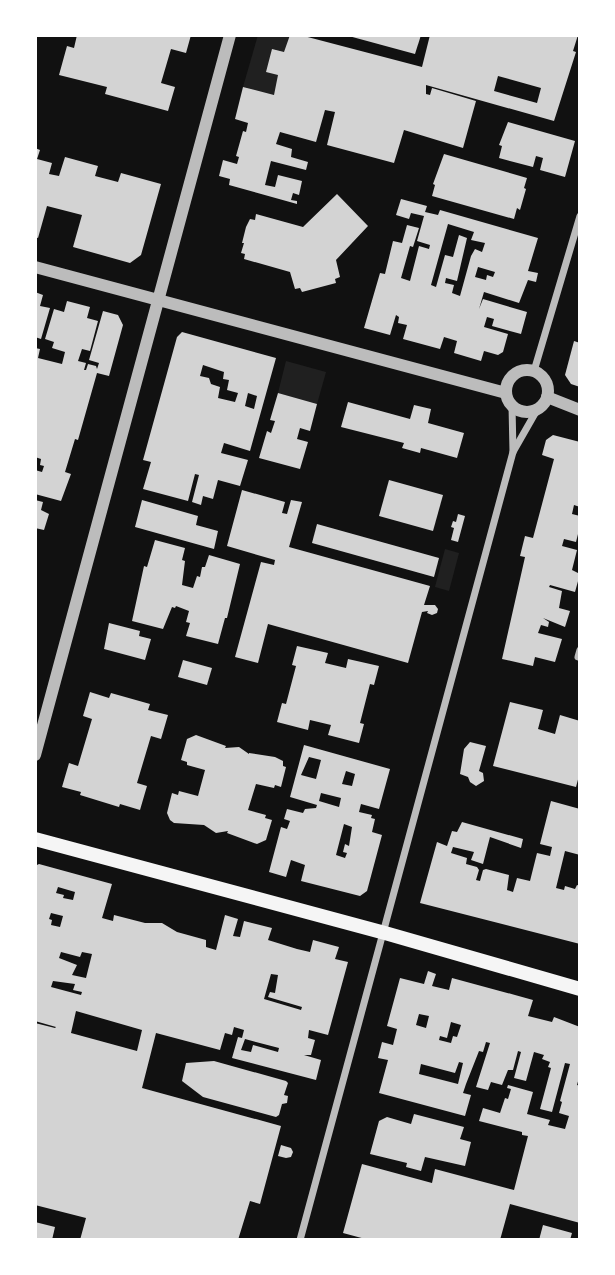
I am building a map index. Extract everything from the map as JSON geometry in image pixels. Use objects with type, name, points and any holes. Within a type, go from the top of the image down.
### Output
[{"type":"main road","points":[[35,839],[385,933],[580,989]]},
{"type":"street","points":[[35,755],[230,35]]},
{"type":"street","points":[[534,372],[580,216]]},
{"type":"street","points":[[35,267],[506,393]]},
{"type":"street","points":[[300,1240],[513,452],[547,397],[545,380],[534,372],[521,371],[514,374],[506,393],[512,406],[513,452]]},
{"type":"street","points":[[547,397],[580,410]]},
{"type":"street","points":[[512,406],[519,411],[537,410]]},
{"type":"shaded area","points":[[258,35],[290,35],[274,95],[243,87]]},
{"type":"shaded area","points":[[286,361],[326,372],[317,404],[278,393]]},
{"type":"shaded area","points":[[445,549],[459,553],[449,591],[435,587]]},
{"type":"building","points":[[77,35],[191,35],[186,53],[171,49],[161,83],[175,87],[168,111],[105,94],[107,87],[59,75],[67,46],[74,48]]},
{"type":"building","points":[[290,35],[300,35],[422,67],[430,35],[578,35],[573,51],[576,52],[554,121],[426,85],[426,94],[430,95],[432,88],[476,101],[463,148],[404,130],[394,163],[327,145],[335,112],[325,110],[316,142],[280,132],[276,144],[292,149],[291,157],[308,162],[306,170],[271,161],[265,185],[275,187],[278,175],[302,181],[299,195],[293,193],[291,200],[297,201],[297,204],[229,185],[230,179],[219,176],[223,160],[237,164],[239,157],[236,156],[243,131],[246,132],[248,123],[235,119],[243,87],[274,95],[278,75],[266,72],[272,49],[284,52]],"holes":[[[498,76],[541,88],[537,103],[494,91]]]},
{"type":"building","points":[[345,35],[421,35],[415,54]]},
{"type":"building","points":[[508,122],[575,141],[565,177],[540,170],[543,158],[536,156],[533,167],[499,158],[502,146],[499,145]]},
{"type":"building","points":[[35,148],[40,150],[37,159],[52,163],[49,174],[59,176],[65,157],[98,166],[95,176],[118,182],[121,173],[161,184],[141,255],[130,263],[73,247],[82,215],[47,206],[38,238],[35,237]]},
{"type":"building","points":[[444,154],[527,178],[520,210],[517,208],[514,219],[432,196],[433,184]]},
{"type":"building","points":[[337,194],[368,226],[336,260],[340,277],[335,279],[336,283],[302,292],[300,288],[295,289],[290,272],[244,259],[245,254],[241,253],[246,227],[250,219],[255,220],[256,214],[303,227]]},
{"type":"building","points":[[401,199],[427,206],[425,212],[438,215],[440,210],[538,238],[528,271],[538,273],[536,282],[528,280],[519,303],[484,292],[479,309],[483,299],[527,312],[521,334],[492,326],[494,319],[487,317],[484,327],[508,334],[503,352],[498,355],[484,351],[481,361],[454,353],[457,341],[444,337],[440,349],[403,339],[407,325],[398,323],[399,317],[396,315],[390,335],[364,328],[380,273],[385,274],[393,241],[402,243],[407,225],[419,228],[413,247],[410,246],[401,278],[410,281],[419,246],[429,249],[430,245],[417,241],[424,216],[411,213],[409,219],[396,215]],"holes":[[[448,224],[474,232],[471,240],[485,243],[482,252],[475,249],[471,256],[460,296],[452,293],[454,285],[445,283],[446,278],[457,281],[467,238],[459,235],[453,257],[445,255],[436,287],[431,285]],[[478,267],[495,272],[493,277],[487,275],[486,280],[475,277]]]},
{"type":"building","points":[[35,292],[43,295],[40,306],[50,308],[41,339],[35,337]]},
{"type":"building","points":[[67,301],[90,307],[87,318],[98,321],[90,351],[82,349],[78,361],[86,363],[84,370],[88,364],[96,366],[97,369],[99,363],[89,360],[103,311],[118,315],[123,325],[109,376],[97,373],[78,440],[75,439],[65,472],[71,474],[61,501],[35,494],[35,470],[42,472],[44,466],[40,465],[41,459],[35,457],[35,348],[40,349],[38,358],[62,364],[65,352],[52,348],[54,342],[45,339],[54,309],[64,312]]},
{"type":"building","points":[[182,332],[276,358],[250,451],[224,443],[221,453],[248,460],[240,486],[218,480],[213,499],[203,496],[201,505],[192,502],[199,475],[195,474],[188,501],[143,489],[151,462],[143,460],[177,337]],"holes":[[[203,365],[224,372],[223,379],[229,380],[227,390],[238,393],[235,402],[218,398],[220,387],[211,384],[209,378],[200,376]],[[248,393],[257,396],[254,409],[245,406]]]},
{"type":"building","points":[[574,341],[580,343],[580,387],[571,384],[565,375]]},
{"type":"building","points":[[278,393],[317,404],[310,431],[300,428],[297,439],[308,442],[300,469],[259,458],[267,431],[271,433],[275,421],[270,420]]},
{"type":"building","points":[[348,402],[410,419],[414,405],[431,409],[428,423],[464,433],[457,458],[421,448],[420,453],[402,448],[404,443],[341,427]]},
{"type":"building","points":[[553,435],[580,442],[580,507],[574,505],[572,514],[580,516],[580,526],[576,542],[564,539],[562,546],[577,550],[572,570],[580,574],[575,592],[550,585],[549,587],[562,591],[559,608],[570,611],[565,627],[543,618],[549,622],[548,627],[541,625],[538,633],[562,639],[555,662],[535,657],[533,666],[502,659],[525,557],[520,556],[525,536],[533,538],[554,459],[542,455],[546,440]]},
{"type":"building","points":[[389,480],[443,495],[433,531],[379,516]]},
{"type":"building","points":[[242,490],[285,502],[282,513],[287,514],[291,500],[302,502],[289,547],[430,586],[424,605],[435,605],[437,613],[432,615],[427,613],[428,611],[422,612],[408,663],[268,624],[258,663],[235,657],[261,562],[274,565],[275,560],[227,546]]},
{"type":"building","points":[[35,500],[43,502],[41,510],[49,514],[44,530],[35,528]]},
{"type":"building","points":[[142,500],[198,516],[196,525],[218,531],[214,549],[135,527]]},
{"type":"building","points":[[458,514],[465,516],[458,542],[451,540],[454,528],[451,527]]},
{"type":"building","points":[[317,524],[439,558],[434,577],[312,543]]},
{"type":"building","points":[[155,540],[185,548],[182,585],[193,588],[209,555],[240,564],[218,644],[186,636],[190,623],[186,622],[189,611],[176,606],[172,607],[163,629],[132,621],[144,566],[147,567]]},
{"type":"building","points":[[109,623],[140,631],[139,636],[151,639],[145,660],[104,649]]},
{"type":"building","points":[[297,646],[328,653],[325,663],[346,668],[348,659],[379,666],[374,685],[370,684],[360,723],[364,724],[359,743],[328,735],[331,725],[310,720],[308,730],[277,722],[282,703],[286,704],[296,666],[292,665]]},
{"type":"building","points":[[183,660],[212,668],[207,685],[178,677]]},
{"type":"building","points":[[90,692],[109,698],[111,693],[150,704],[148,710],[168,715],[161,739],[151,736],[137,783],[147,786],[140,810],[120,804],[119,807],[62,787],[69,763],[78,766],[92,719],[83,716]]},
{"type":"building","points":[[510,702],[543,710],[538,729],[555,734],[560,715],[580,721],[580,772],[576,787],[493,766]]},
{"type":"building","points":[[196,735],[226,746],[225,748],[239,747],[249,754],[275,757],[283,761],[283,766],[286,767],[281,787],[256,784],[248,810],[266,815],[265,818],[272,820],[266,840],[257,844],[227,833],[228,831],[216,833],[204,825],[174,823],[170,820],[167,813],[172,793],[178,795],[179,791],[198,796],[205,770],[187,765],[187,762],[181,760],[187,739]]},
{"type":"building","points":[[470,742],[486,746],[479,771],[483,773],[484,781],[476,786],[468,777],[460,774],[464,749]]},
{"type":"building","points":[[304,745],[390,769],[379,809],[361,804],[359,812],[372,815],[371,818],[375,819],[372,832],[382,835],[367,891],[360,896],[301,881],[305,865],[291,860],[286,877],[269,872],[281,827],[287,829],[290,821],[284,819],[287,809],[303,813],[305,809],[316,808],[317,805],[290,797]],"holes":[[[309,757],[321,760],[316,779],[301,775]],[[346,771],[355,774],[352,786],[342,784]],[[321,793],[341,798],[339,807],[319,801]],[[344,824],[352,827],[349,846],[345,844],[343,852],[347,853],[345,858],[336,855]]]},
{"type":"building","points":[[551,801],[580,809],[580,855],[565,851],[556,888],[564,890],[565,886],[575,889],[577,885],[580,886],[580,944],[420,903],[437,842],[447,846],[452,831],[457,832],[462,822],[523,839],[521,848],[490,837],[483,864],[471,860],[474,852],[453,847],[451,853],[467,858],[466,864],[477,867],[479,870],[476,880],[480,881],[483,870],[486,869],[509,875],[507,890],[513,892],[517,878],[530,881],[537,853],[550,856],[552,847],[540,844]]},
{"type":"building","points":[[39,864],[112,884],[102,918],[113,921],[114,915],[145,923],[162,923],[177,932],[206,940],[206,947],[216,950],[225,915],[238,919],[233,936],[240,937],[244,921],[272,928],[268,940],[297,949],[310,952],[313,940],[339,947],[335,959],[348,962],[328,1035],[309,1030],[308,1038],[315,1040],[311,1055],[304,1055],[321,1060],[316,1080],[232,1058],[238,1037],[242,1038],[244,1030],[234,1027],[232,1035],[225,1033],[220,1050],[156,1033],[142,1088],[281,1126],[260,1204],[250,1201],[238,1240],[80,1240],[86,1218],[35,1205],[35,1023],[56,1027],[35,1021],[35,866]],"holes":[[[58,887],[75,892],[73,900],[56,893]],[[51,913],[63,916],[60,927],[51,925],[52,920],[49,919]],[[61,952],[80,957],[82,952],[92,954],[86,978],[72,975],[77,965],[59,958]],[[271,974],[278,975],[275,993],[270,992],[268,997],[302,1007],[301,1010],[264,999]],[[53,981],[75,984],[73,990],[82,992],[81,995],[51,987]],[[76,1011],[142,1030],[137,1051],[71,1033]],[[245,1039],[279,1048],[278,1052],[253,1045],[251,1052],[241,1050]]]},
{"type":"building","points":[[428,971],[436,974],[432,986],[449,990],[452,978],[515,995],[533,1000],[528,1016],[552,1022],[554,1017],[580,1027],[580,1074],[577,1085],[580,1086],[580,1223],[510,1204],[500,1240],[369,1240],[343,1233],[362,1164],[432,1183],[435,1169],[514,1190],[528,1136],[479,1121],[483,1108],[500,1113],[511,1089],[507,1088],[508,1085],[533,1092],[527,1114],[550,1120],[548,1125],[565,1129],[569,1116],[559,1113],[570,1064],[565,1063],[552,1112],[540,1109],[551,1068],[548,1067],[550,1062],[542,1059],[544,1055],[534,1052],[526,1081],[514,1078],[521,1052],[518,1051],[513,1070],[508,1070],[502,1085],[491,1082],[488,1090],[476,1087],[490,1043],[486,1042],[483,1052],[479,1051],[463,1093],[471,1095],[465,1116],[379,1093],[388,1060],[378,1058],[382,1042],[393,1045],[397,1029],[387,1026],[400,978],[424,984]],"holes":[[[419,1014],[429,1016],[426,1028],[416,1025]],[[451,1022],[461,1025],[457,1037],[453,1036],[451,1043],[439,1040],[440,1036],[447,1038]],[[459,1062],[463,1063],[458,1084],[419,1074],[421,1064],[455,1073]]]},
{"type":"building","points":[[214,1061],[286,1081],[288,1083],[284,1095],[288,1096],[287,1103],[282,1104],[279,1115],[276,1117],[203,1097],[182,1081],[186,1063]]},
{"type":"building","points":[[414,1114],[464,1127],[460,1139],[471,1142],[465,1166],[425,1157],[421,1171],[406,1167],[407,1163],[370,1154],[379,1121],[387,1117],[411,1124]]},
{"type":"building","points":[[281,1145],[291,1148],[291,1157],[278,1156]]},
{"type":"building","points":[[35,1222],[55,1227],[52,1240],[35,1240]]},
{"type":"building","points":[[543,1225],[572,1233],[570,1240],[539,1240]]}]
